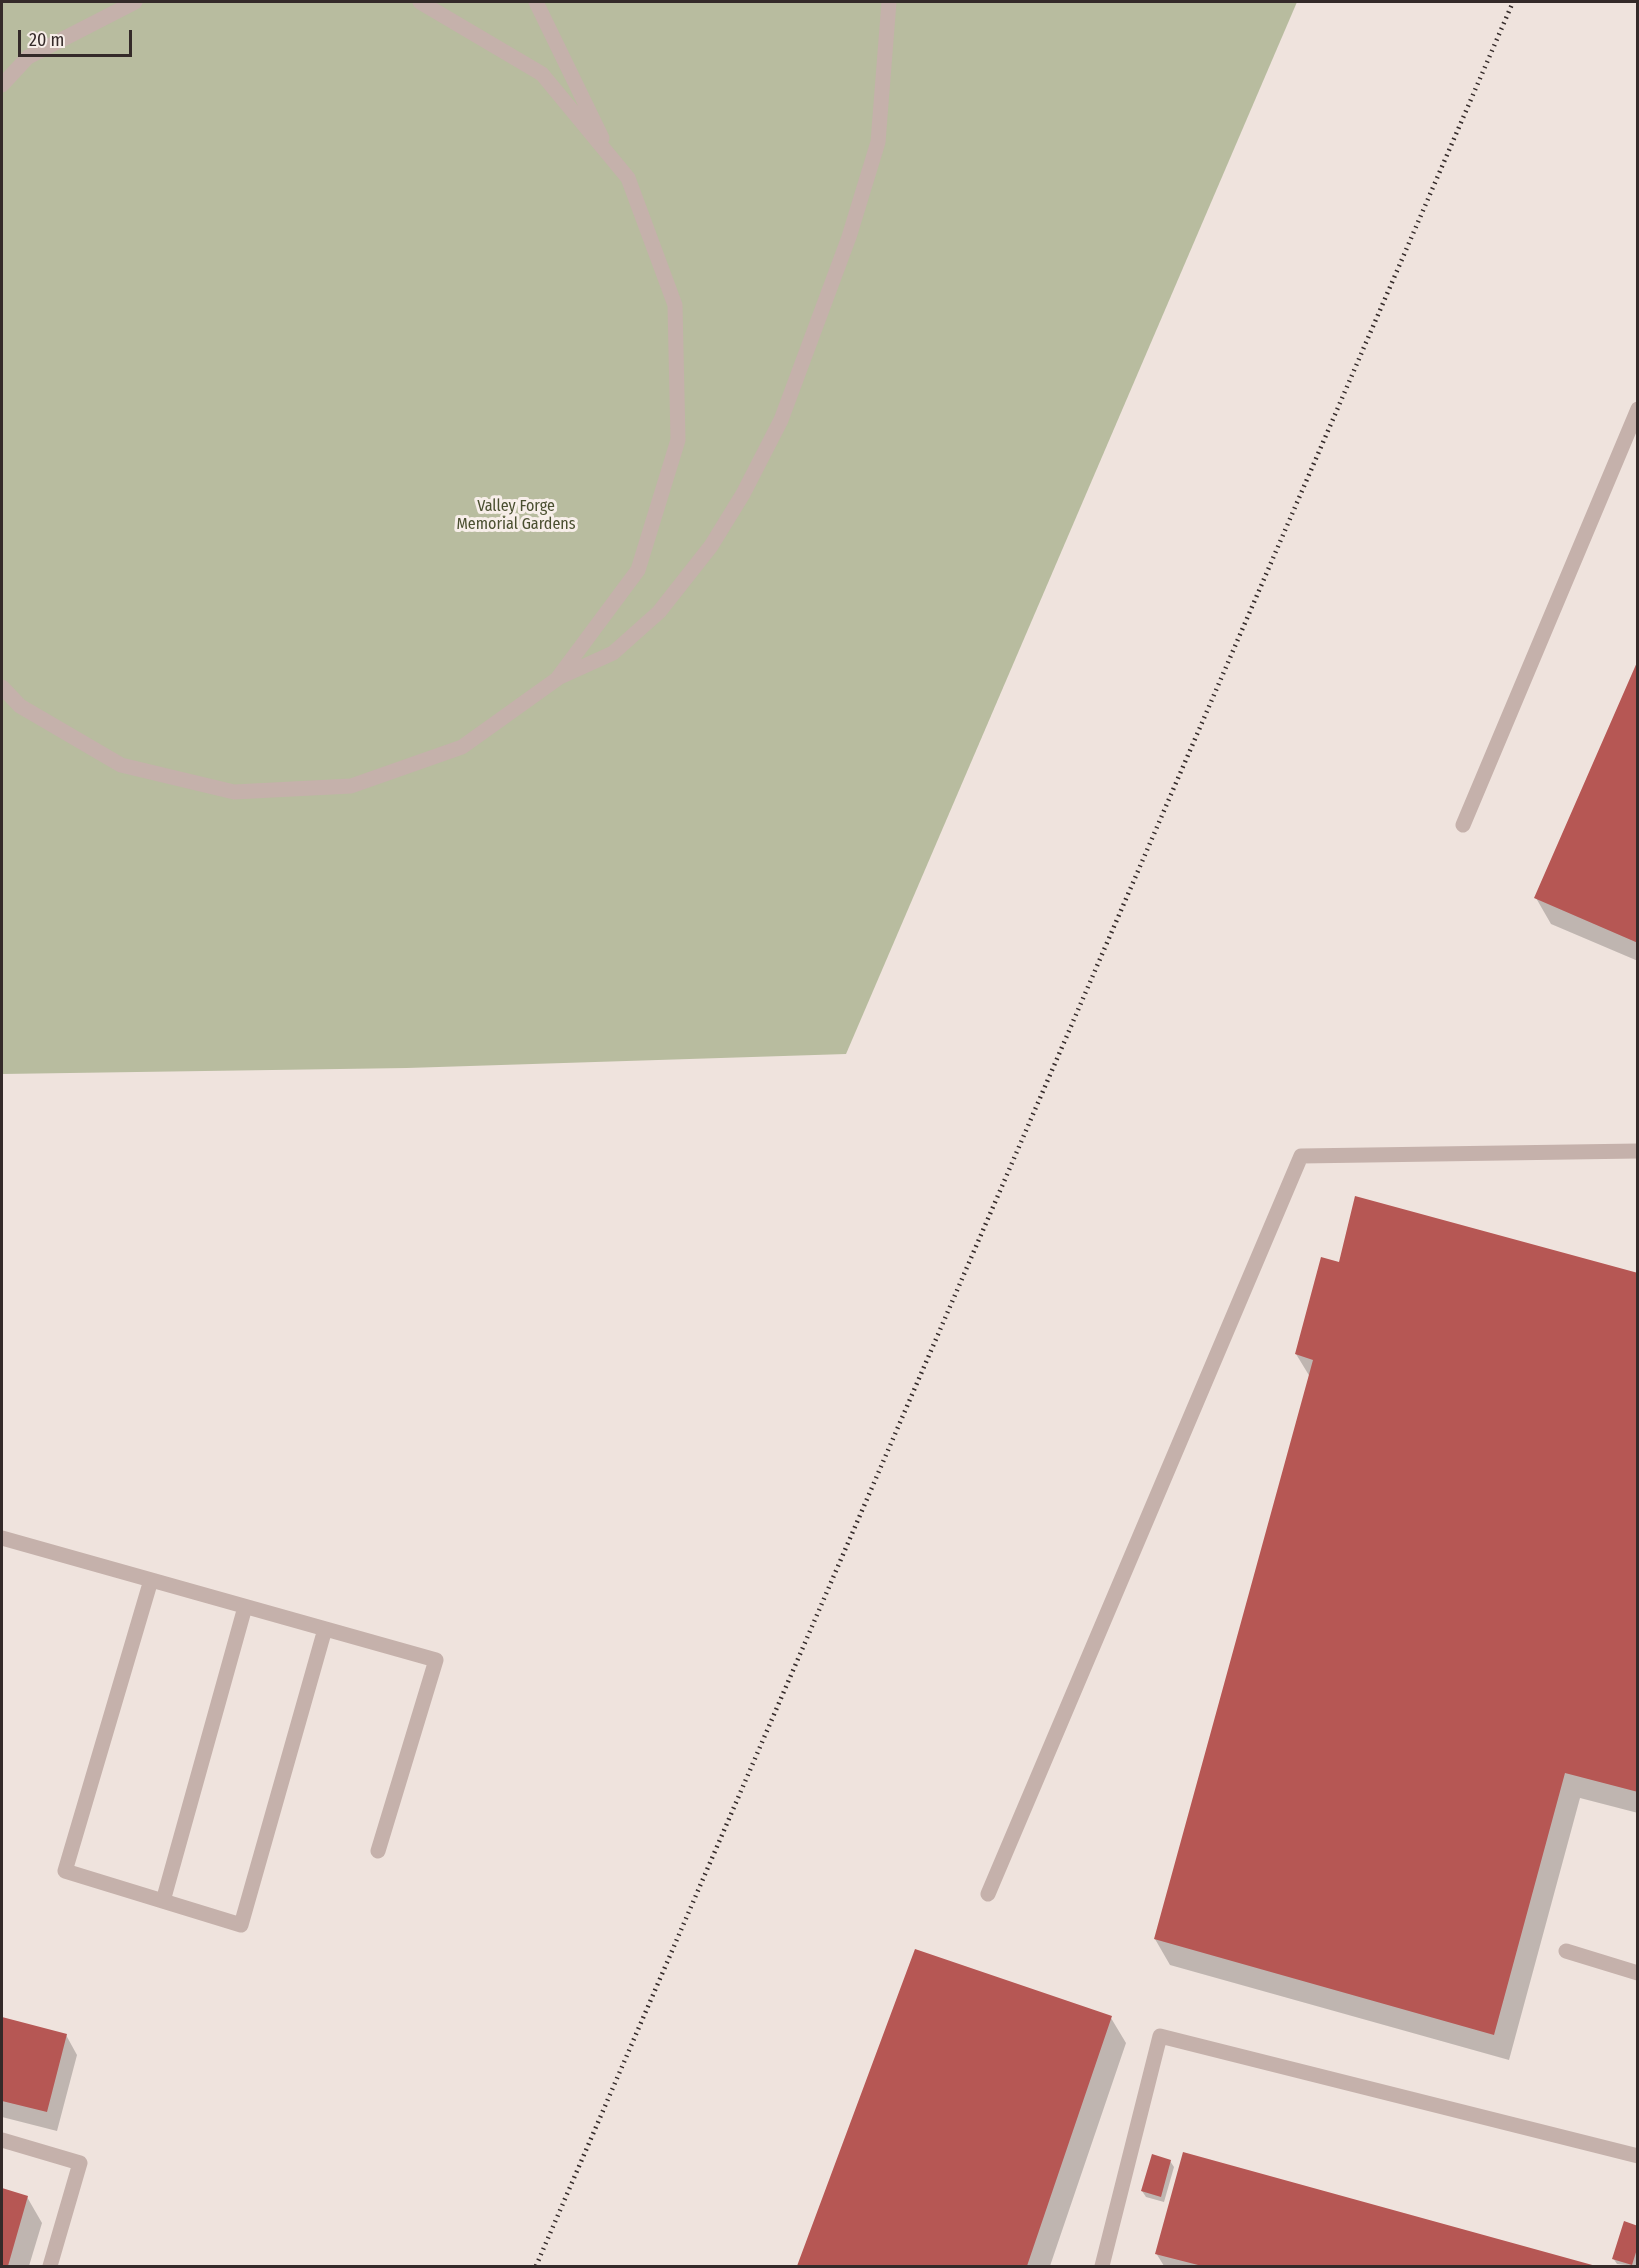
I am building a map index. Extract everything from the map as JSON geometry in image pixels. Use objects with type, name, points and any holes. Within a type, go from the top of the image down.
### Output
[{"type":"lane","points":[[2,85],[28,57],[135,2]]},
{"type":"lane","points":[[420,2],[542,74],[628,178],[675,305],[678,440],[638,570],[557,679]]},
{"type":"lane","points":[[536,2],[614,162]]},
{"type":"lane","points":[[2,687],[20,706],[121,765],[234,792],[351,786],[462,747],[557,679],[613,652],[659,612],[711,546],[742,494],[781,420],[849,237],[878,142],[889,2]]},
{"type":"lane","points":[[1463,825],[1638,409]]},
{"type":"lane","points":[[988,1894],[1301,1156],[1638,1151]]},
{"type":"lane","points":[[2,1538],[436,1660],[378,1851]]},
{"type":"lane","points":[[151,1580],[65,1871],[241,1925],[325,1629]]},
{"type":"lane","points":[[163,1901],[245,1606]]},
{"type":"lane","points":[[1566,1951],[1638,1973]]},
{"type":"lane","points":[[1102,2266],[1160,2036],[1638,2156]]},
{"type":"lane","points":[[2,2140],[80,2163],[50,2266]]},
{"type":"green space","name":"Valley Forge Memorial Gardens","points":[[2,2],[1297,2],[846,1054],[407,1068],[2,1074]]},
{"type":"building","points":[[1638,660],[1638,943],[1534,898]]},
{"type":"building","points":[[1355,1196],[1638,1273],[1638,1792],[1565,1773],[1494,2035],[1154,1939],[1313,1360],[1295,1354],[1321,1257],[1339,1262]]},
{"type":"building","points":[[915,1949],[1112,2016],[1027,2266],[797,2266]]},
{"type":"building","points":[[2,2017],[67,2034],[47,2112],[2,2101]]},
{"type":"building","points":[[1183,2152],[1596,2266],[1202,2266],[1155,2254]]},
{"type":"building","points":[[1152,2154],[1171,2160],[1161,2197],[1141,2191]]},
{"type":"building","points":[[2,2188],[28,2196],[8,2266],[2,2266]]},
{"type":"building","points":[[1624,2221],[1638,2226],[1638,2246],[1632,2265],[1612,2259]]},
{"type":"railway","points":[[536,2266],[1513,2]]}]
